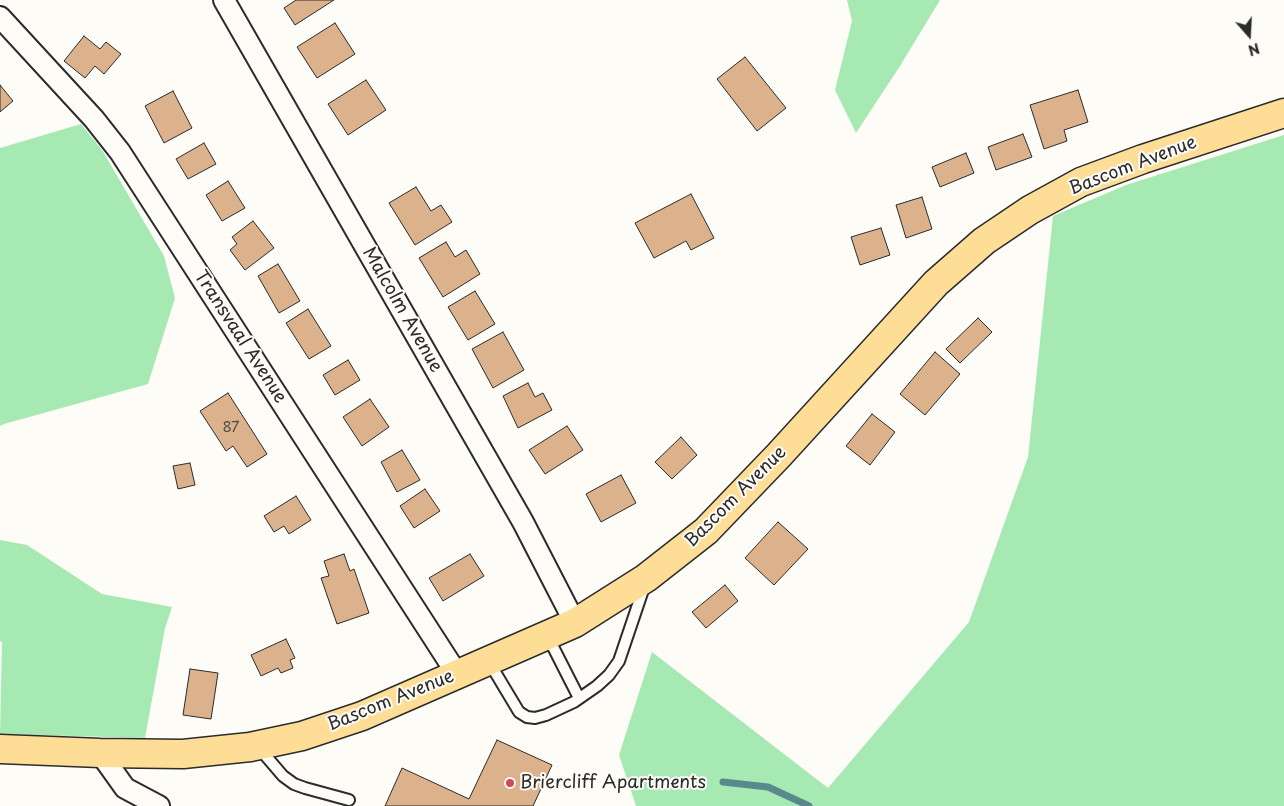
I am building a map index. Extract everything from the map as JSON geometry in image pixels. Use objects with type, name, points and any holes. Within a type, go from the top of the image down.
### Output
[{"type":"main road","name":"Bascom Avenue","points":[[0,749],[183,754],[256,745],[302,736],[362,716],[575,623],[646,578],[706,531],[786,448],[936,283],[984,240],[1030,210],[1081,182],[1143,159],[1284,113]]},
{"type":"street","name":"Malcolm Avenue","points":[[224,0],[523,522],[575,623]]},
{"type":"street","name":"Transvaal Avenue","points":[[0,17],[94,119],[120,152],[457,674]]},
{"type":"street","points":[[100,753],[125,788],[159,806]]},
{"type":"lane","points":[[488,661],[519,712],[527,717],[535,718],[546,715],[579,698],[608,675],[619,661],[646,578]]},
{"type":"lane","points":[[547,635],[579,698]]},
{"type":"lane","points":[[256,745],[283,776],[294,784],[349,800]]},
{"type":"green space","points":[[847,0],[940,0],[856,133],[835,90],[852,21]]},
{"type":"green space","points":[[81,124],[102,150],[164,256],[175,298],[148,384],[0,426],[0,148]]},
{"type":"green space","points":[[1284,135],[1284,806],[636,806],[619,755],[652,652],[828,788],[969,622],[1028,457],[1053,216],[1126,185]]},
{"type":"green space","points":[[0,540],[27,545],[102,594],[172,607],[165,628],[145,738],[0,734],[2,642],[0,641]]},
{"type":"building","points":[[296,0],[334,0],[295,25],[284,8]]},
{"type":"building","points":[[335,23],[355,54],[317,78],[297,47]]},
{"type":"building","points":[[84,36],[100,49],[106,42],[121,54],[104,74],[95,66],[85,78],[64,61]]},
{"type":"building","points":[[745,57],[786,108],[757,131],[717,79]]},
{"type":"building","points":[[366,80],[386,110],[348,135],[328,104]]},
{"type":"building","points":[[0,85],[13,101],[0,112]]},
{"type":"building","points":[[1078,90],[1088,122],[1064,130],[1067,141],[1044,149],[1030,105]]},
{"type":"building","points":[[173,91],[192,128],[164,143],[145,106]]},
{"type":"building","points":[[1023,134],[1032,157],[996,170],[988,147]]},
{"type":"building","points":[[204,143],[216,164],[188,179],[176,159]]},
{"type":"building","points":[[966,153],[974,173],[940,187],[932,167]]},
{"type":"building","points":[[228,181],[245,208],[222,221],[206,195]]},
{"type":"building","points":[[416,187],[431,211],[441,205],[452,222],[415,245],[389,203]]},
{"type":"building","points":[[691,194],[714,238],[691,250],[686,241],[654,258],[635,223]]},
{"type":"building","points":[[922,197],[932,229],[906,238],[896,205]]},
{"type":"building","points":[[253,221],[274,248],[245,270],[230,250],[237,244],[232,237]]},
{"type":"building","points":[[881,228],[890,255],[860,265],[851,237]]},
{"type":"building","points":[[446,242],[455,257],[466,250],[480,274],[443,297],[419,258]]},
{"type":"building","points":[[278,264],[300,301],[279,313],[258,276]]},
{"type":"building","points":[[475,291],[495,324],[468,340],[448,307]]},
{"type":"building","points":[[308,309],[331,346],[309,359],[286,323]]},
{"type":"building","points":[[978,318],[992,332],[960,363],[946,349]]},
{"type":"building","points":[[503,332],[524,370],[493,388],[472,349]]},
{"type":"building","points":[[935,352],[960,374],[925,415],[900,394]]},
{"type":"building","points":[[348,360],[360,380],[335,395],[323,375]]},
{"type":"building","points":[[528,383],[535,397],[543,393],[552,410],[518,428],[503,396]]},
{"type":"building","points":[[228,393],[267,454],[247,467],[233,446],[226,451],[200,411]]},
{"type":"building","points":[[370,399],[389,427],[362,446],[343,417]]},
{"type":"building","points":[[872,414],[895,432],[870,465],[846,446]]},
{"type":"building","points":[[567,426],[583,450],[545,474],[529,450]]},
{"type":"building","points":[[681,437],[697,455],[672,479],[655,462]]},
{"type":"building","points":[[402,450],[420,480],[397,492],[381,462]]},
{"type":"building","points":[[190,463],[195,485],[178,489],[173,466]]},
{"type":"building","points":[[621,475],[636,503],[601,522],[586,494]]},
{"type":"building","points":[[425,489],[440,511],[414,528],[400,506]]},
{"type":"building","points":[[296,496],[311,520],[289,534],[284,526],[274,532],[264,516]]},
{"type":"building","points":[[778,522],[808,549],[774,585],[745,558]]},
{"type":"building","points":[[344,554],[350,571],[354,569],[369,613],[337,624],[321,578],[329,576],[324,561]]},
{"type":"building","points":[[470,554],[484,576],[443,601],[429,578]]},
{"type":"building","points":[[725,585],[738,601],[706,628],[692,612]]},
{"type":"building","points":[[286,639],[295,658],[290,660],[293,668],[281,673],[278,668],[261,676],[251,655]]},
{"type":"building","points":[[190,669],[218,673],[211,719],[183,715]]},
{"type":"building","name":"Briercliff Apartments","points":[[497,740],[552,765],[533,806],[385,806],[402,768],[469,799]]},
{"type":"waterway","points":[[723,782],[768,787],[809,806]]},
{"type":"place","name":"Briercliff Apartments","points":[[510,783]]}]
